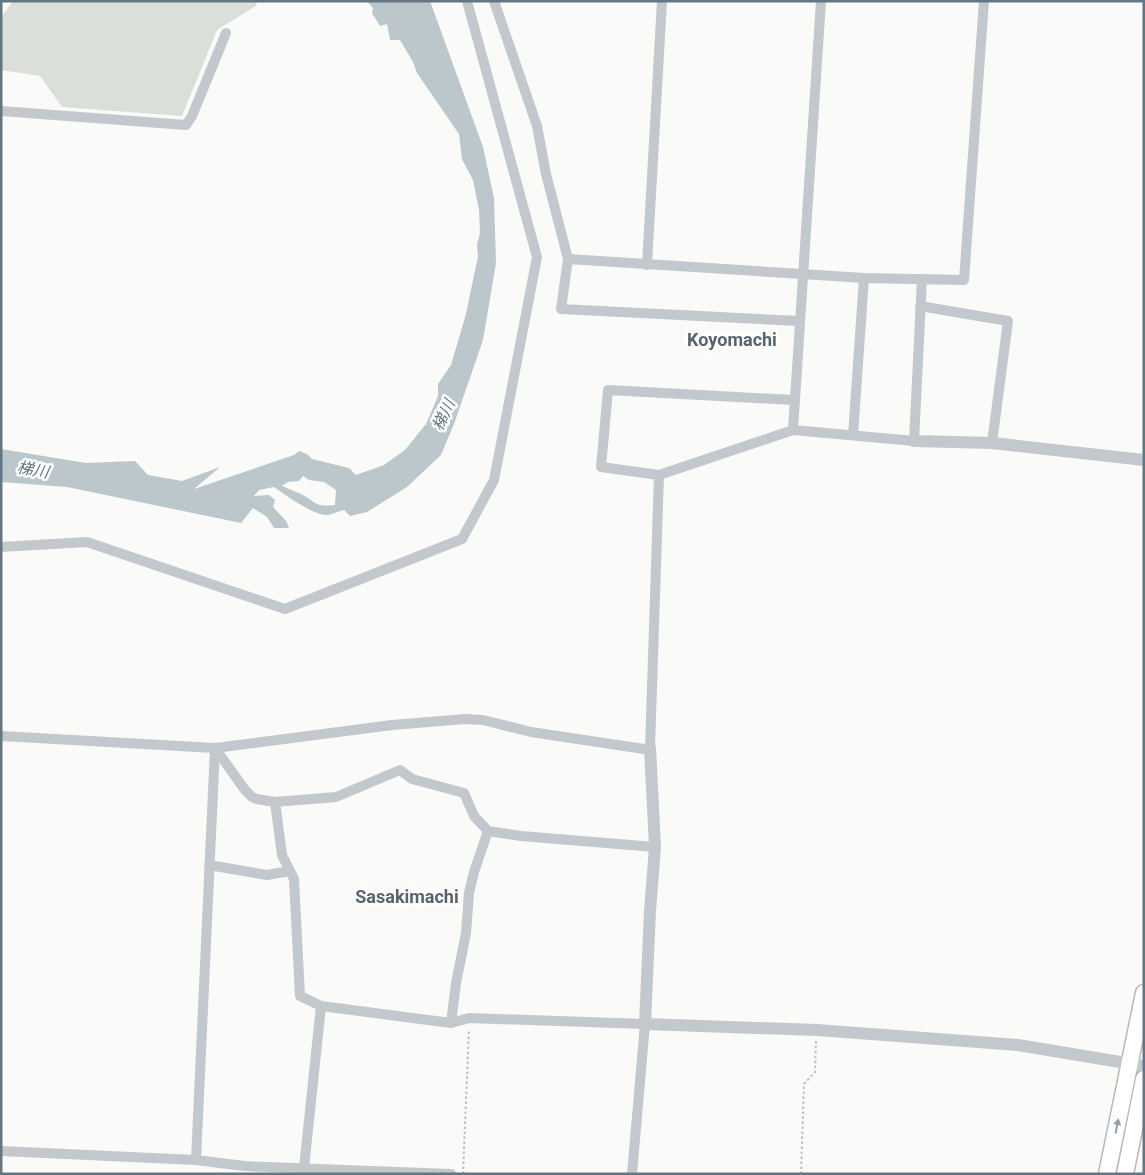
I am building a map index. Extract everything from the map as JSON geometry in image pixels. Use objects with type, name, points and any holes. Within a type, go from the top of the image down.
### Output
[{"type":"highway","points":[[1107,1174],[1136,1065],[1144,993]]},
{"type":"highway","points":[[1125,1174],[1144,1078]]},
{"type":"street","points":[[1,547],[88,542],[285,609],[462,539],[494,480],[537,257],[467,1]]},
{"type":"street","points":[[494,1],[537,126],[546,174],[568,259],[560,309],[799,321]]},
{"type":"street","points":[[648,265],[662,1]]},
{"type":"street","points":[[793,430],[821,1]]},
{"type":"street","points":[[568,259],[864,278],[964,280],[984,1]]},
{"type":"street","points":[[1,111],[186,125],[192,116],[226,33]]},
{"type":"street","points":[[853,435],[864,278]]},
{"type":"street","points":[[914,441],[922,279]]},
{"type":"street","points":[[920,306],[1008,320],[992,442]]},
{"type":"street","points":[[794,400],[608,390],[601,467],[659,475],[793,430],[914,441],[992,442],[1144,460]]},
{"type":"street","points":[[632,1174],[645,1024],[655,847],[650,748],[659,475]]},
{"type":"street","points":[[1,736],[215,748],[392,725],[465,719],[483,720],[540,734],[644,749],[650,748]]},
{"type":"street","points":[[215,748],[245,790],[257,799],[274,802],[336,797],[400,770],[412,779],[464,793],[474,816],[488,831],[521,836],[655,847]]},
{"type":"street","points":[[196,1160],[215,748]]},
{"type":"street","points":[[274,802],[282,855],[294,879],[300,996],[321,1006],[451,1022],[469,1018],[817,1030],[1018,1045],[1136,1065]]},
{"type":"street","points":[[451,1022],[456,983],[466,933],[469,893],[488,831]]},
{"type":"street","points":[[209,865],[267,875],[290,871]]},
{"type":"street","points":[[304,1168],[321,1006]]},
{"type":"street","points":[[1,1151],[196,1160],[244,1170],[304,1168],[451,1174]]},
{"type":"path","points":[[463,1174],[469,1018]]},
{"type":"path","points":[[800,1174],[804,1084],[815,1072],[817,1030]]},
{"type":"shaded area","points":[[13,1],[257,1],[256,6],[217,30],[182,116],[62,107],[40,76],[1,70],[1,17]]},
{"type":"water","name":"梯川","points":[[367,1],[430,1],[483,147],[494,198],[496,263],[483,340],[454,424],[441,455],[407,487],[367,512],[350,516],[344,510],[328,515],[316,513],[274,487],[259,490],[254,496],[269,495],[275,500],[273,507],[286,521],[289,528],[274,528],[267,517],[253,508],[241,523],[67,487],[1,482],[1,449],[86,463],[135,461],[148,475],[182,481],[220,467],[194,489],[294,455],[299,451],[307,454],[312,459],[349,468],[356,475],[384,465],[405,450],[426,424],[438,396],[438,384],[451,365],[466,314],[478,256],[479,210],[473,180],[462,159],[459,134],[417,73],[400,40],[390,40],[387,24],[380,26],[372,13],[373,8]],"holes":[[[303,476],[309,480],[324,482],[336,490],[335,505],[319,505],[301,494],[282,486],[288,482],[299,481]]]},
{"type":"district","name":"Koyomachi","points":[[732,340]]},
{"type":"district","name":"Sasakimachi","points":[[407,897]]}]
